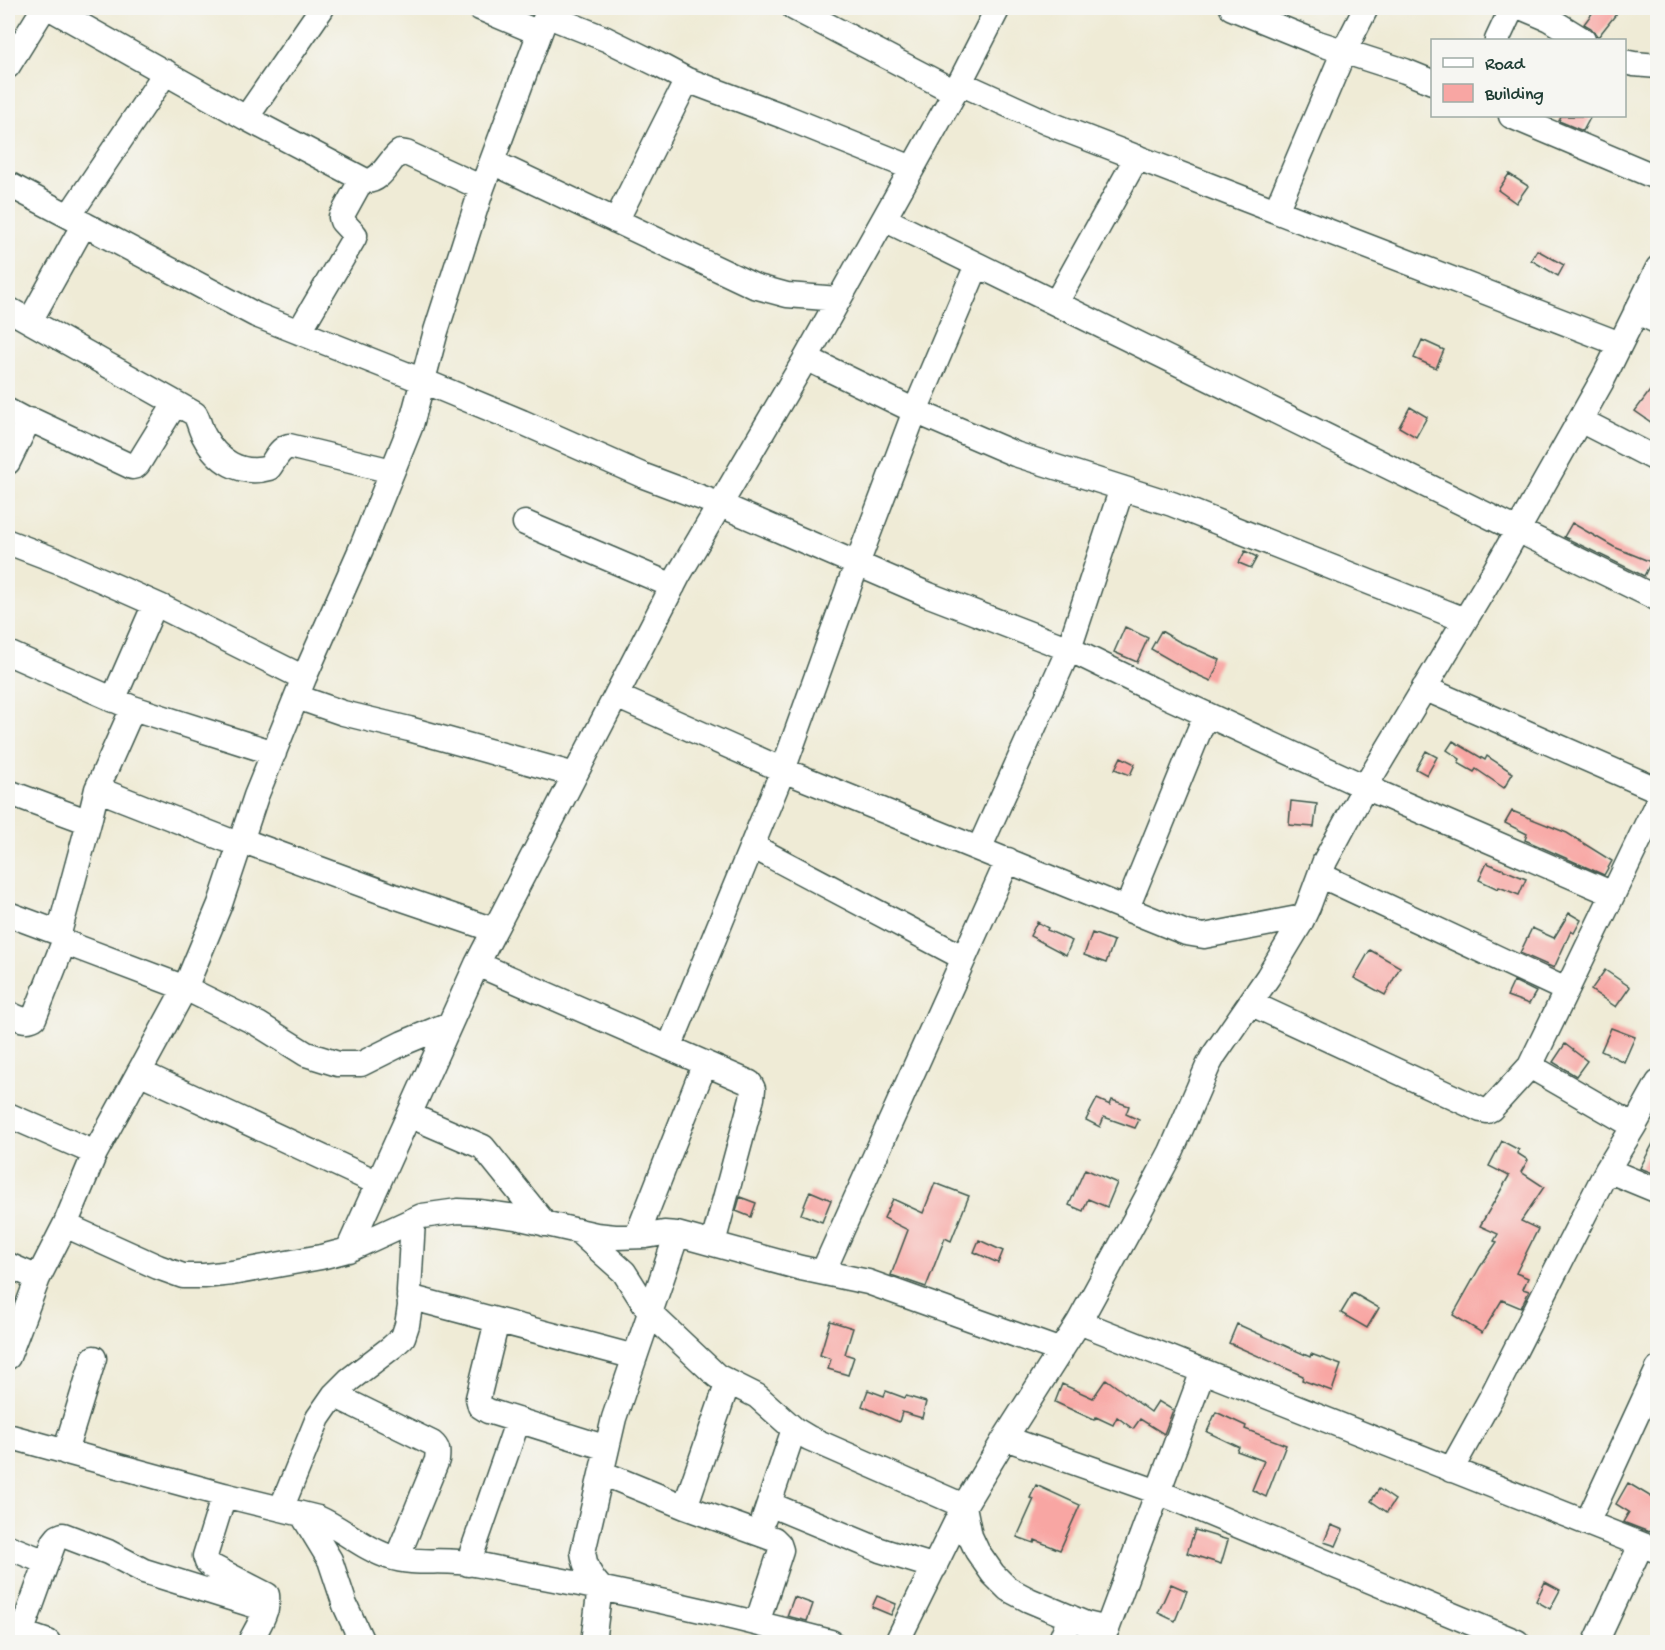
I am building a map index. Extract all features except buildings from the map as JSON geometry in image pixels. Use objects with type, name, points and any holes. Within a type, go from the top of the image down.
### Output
[{"type":"street","points":[[8,66],[44,8]]},
{"type":"street","points":[[50,8],[246,118],[366,181],[372,181],[378,177],[400,152],[482,188]]},
{"type":"street","points":[[246,118],[322,8]]},
{"type":"street","points":[[480,8],[545,18],[606,39],[687,80],[912,168]]},
{"type":"street","points":[[794,8],[957,87],[1620,345]]},
{"type":"street","points":[[348,1250],[477,964],[673,586],[806,358],[957,87],[998,8]]},
{"type":"street","points":[[1232,8],[1318,44],[1406,71],[1431,82]]},
{"type":"street","points":[[1276,211],[1344,51],[1366,8]]},
{"type":"street","points":[[1497,39],[1512,8]]},
{"type":"street","points":[[1523,8],[1549,19],[1581,39]]},
{"type":"street","points":[[10,1345],[95,1154],[185,988],[220,904],[273,753],[361,549],[411,425],[436,331],[482,188],[545,18]]},
{"type":"street","points":[[1626,62],[1658,66]]},
{"type":"street","points":[[30,321],[76,220],[166,72]]},
{"type":"street","points":[[616,221],[687,80]]},
{"type":"street","points":[[1513,117],[1658,178]]},
{"type":"street","points":[[1056,303],[1137,157]]},
{"type":"street","points":[[492,162],[754,286],[787,295],[839,299]]},
{"type":"street","points":[[299,332],[354,238],[355,235],[342,221],[341,216],[362,179]]},
{"type":"street","points":[[8,184],[256,315],[522,422],[644,476],[721,505],[929,595],[1068,649],[1365,787],[1613,894]]},
{"type":"street","points":[[884,219],[1658,599]]},
{"type":"street","points":[[669,1048],[783,770],[915,411],[977,265]]},
{"type":"street","points":[[897,1642],[964,1506],[1079,1322],[1171,1152],[1214,1054],[1268,977],[1303,917],[1329,853],[1365,787],[1517,531],[1620,345],[1647,317],[1658,268]]},
{"type":"street","points":[[8,309],[195,414],[201,432],[219,457],[239,469],[257,472],[269,468],[283,448],[289,446],[392,471]]},
{"type":"street","points":[[806,358],[915,411],[1015,454],[1172,504],[1465,620]]},
{"type":"street","points":[[8,462],[18,416],[132,467],[138,464],[176,404]]},
{"type":"street","points":[[1580,420],[1658,460]]},
{"type":"street","points":[[979,849],[1068,649],[1122,488]]},
{"type":"street","points":[[525,523],[673,586]]},
{"type":"street","points":[[8,542],[155,603],[343,713],[575,775]]},
{"type":"street","points":[[8,1013],[22,1020],[34,1018],[61,937],[97,789],[155,603]]},
{"type":"street","points":[[8,653],[123,704],[273,753]]},
{"type":"street","points":[[1424,688],[1658,790]]},
{"type":"street","points":[[616,696],[783,770],[1186,933],[1204,936],[1303,917]]},
{"type":"street","points":[[1127,908],[1206,714]]},
{"type":"street","points":[[97,789],[241,843],[494,930]]},
{"type":"street","points":[[8,792],[89,822]]},
{"type":"street","points":[[1250,1003],[1487,1111],[1496,1106],[1530,1066],[1658,801]]},
{"type":"street","points":[[752,846],[964,958]]},
{"type":"street","points":[[823,1272],[1008,861]]},
{"type":"street","points":[[1320,875],[1566,990]]},
{"type":"street","points":[[8,914],[185,988],[258,1024],[306,1054],[338,1065],[361,1064],[449,1024]]},
{"type":"street","points":[[477,964],[750,1083],[753,1089],[713,1243]]},
{"type":"street","points":[[637,1236],[705,1063]]},
{"type":"street","points":[[1530,1066],[1634,1126]]},
{"type":"street","points":[[139,1072],[378,1183]]},
{"type":"street","points":[[1451,1470],[1492,1396],[1607,1170],[1658,1083]]},
{"type":"street","points":[[8,1115],[95,1154]]},
{"type":"street","points":[[409,1115],[483,1147],[545,1224]]},
{"type":"street","points":[[1607,1170],[1658,1191]]},
{"type":"street","points":[[65,1225],[183,1276],[232,1273],[321,1257],[348,1250],[422,1216],[458,1211],[506,1216],[615,1237],[677,1234],[801,1268],[868,1281],[1061,1351]]},
{"type":"street","points":[[291,1511],[318,1418],[334,1395],[349,1380],[403,1337],[410,1306],[413,1220]]},
{"type":"street","points":[[578,1231],[624,1272],[650,1313],[717,1376],[757,1396],[794,1429],[809,1438],[964,1506]]},
{"type":"street","points":[[593,1642],[600,1587],[590,1575],[583,1552],[615,1418],[677,1234]]},
{"type":"street","points":[[8,1265],[38,1278]]},
{"type":"street","points":[[409,1298],[635,1357]]},
{"type":"street","points":[[497,1321],[478,1402],[483,1408],[608,1448]]},
{"type":"street","points":[[1079,1322],[1649,1548],[1596,1642]]},
{"type":"street","points":[[65,1452],[94,1358]]},
{"type":"street","points":[[1587,1523],[1658,1369]]},
{"type":"street","points":[[964,1506],[970,1536],[977,1551],[993,1574],[1008,1589],[1086,1624],[1107,1629],[1203,1371]]},
{"type":"street","points":[[685,1507],[728,1382]]},
{"type":"street","points":[[334,1395],[432,1443],[438,1451],[437,1460],[397,1558]]},
{"type":"street","points":[[468,1563],[518,1420]]},
{"type":"street","points":[[759,1534],[794,1429]]},
{"type":"street","points":[[8,1436],[224,1495],[318,1518],[375,1551],[391,1557],[468,1563],[600,1587],[831,1642]]},
{"type":"street","points":[[1005,1438],[1158,1492],[1517,1642]]},
{"type":"street","points":[[602,1473],[685,1507],[774,1539],[781,1550],[757,1623]]},
{"type":"street","points":[[224,1495],[205,1556],[211,1566],[267,1595],[266,1609],[250,1642]]},
{"type":"street","points":[[769,1504],[880,1550],[935,1567]]},
{"type":"street","points":[[291,1511],[330,1560],[345,1605],[362,1642]]},
{"type":"street","points":[[48,1642],[18,1628],[54,1542],[58,1537],[63,1536],[108,1552],[144,1571],[266,1609]]},
{"type":"street","points":[[8,1547],[46,1562]]},
{"type":"street","points":[[1060,1642],[1070,1617]]}]
